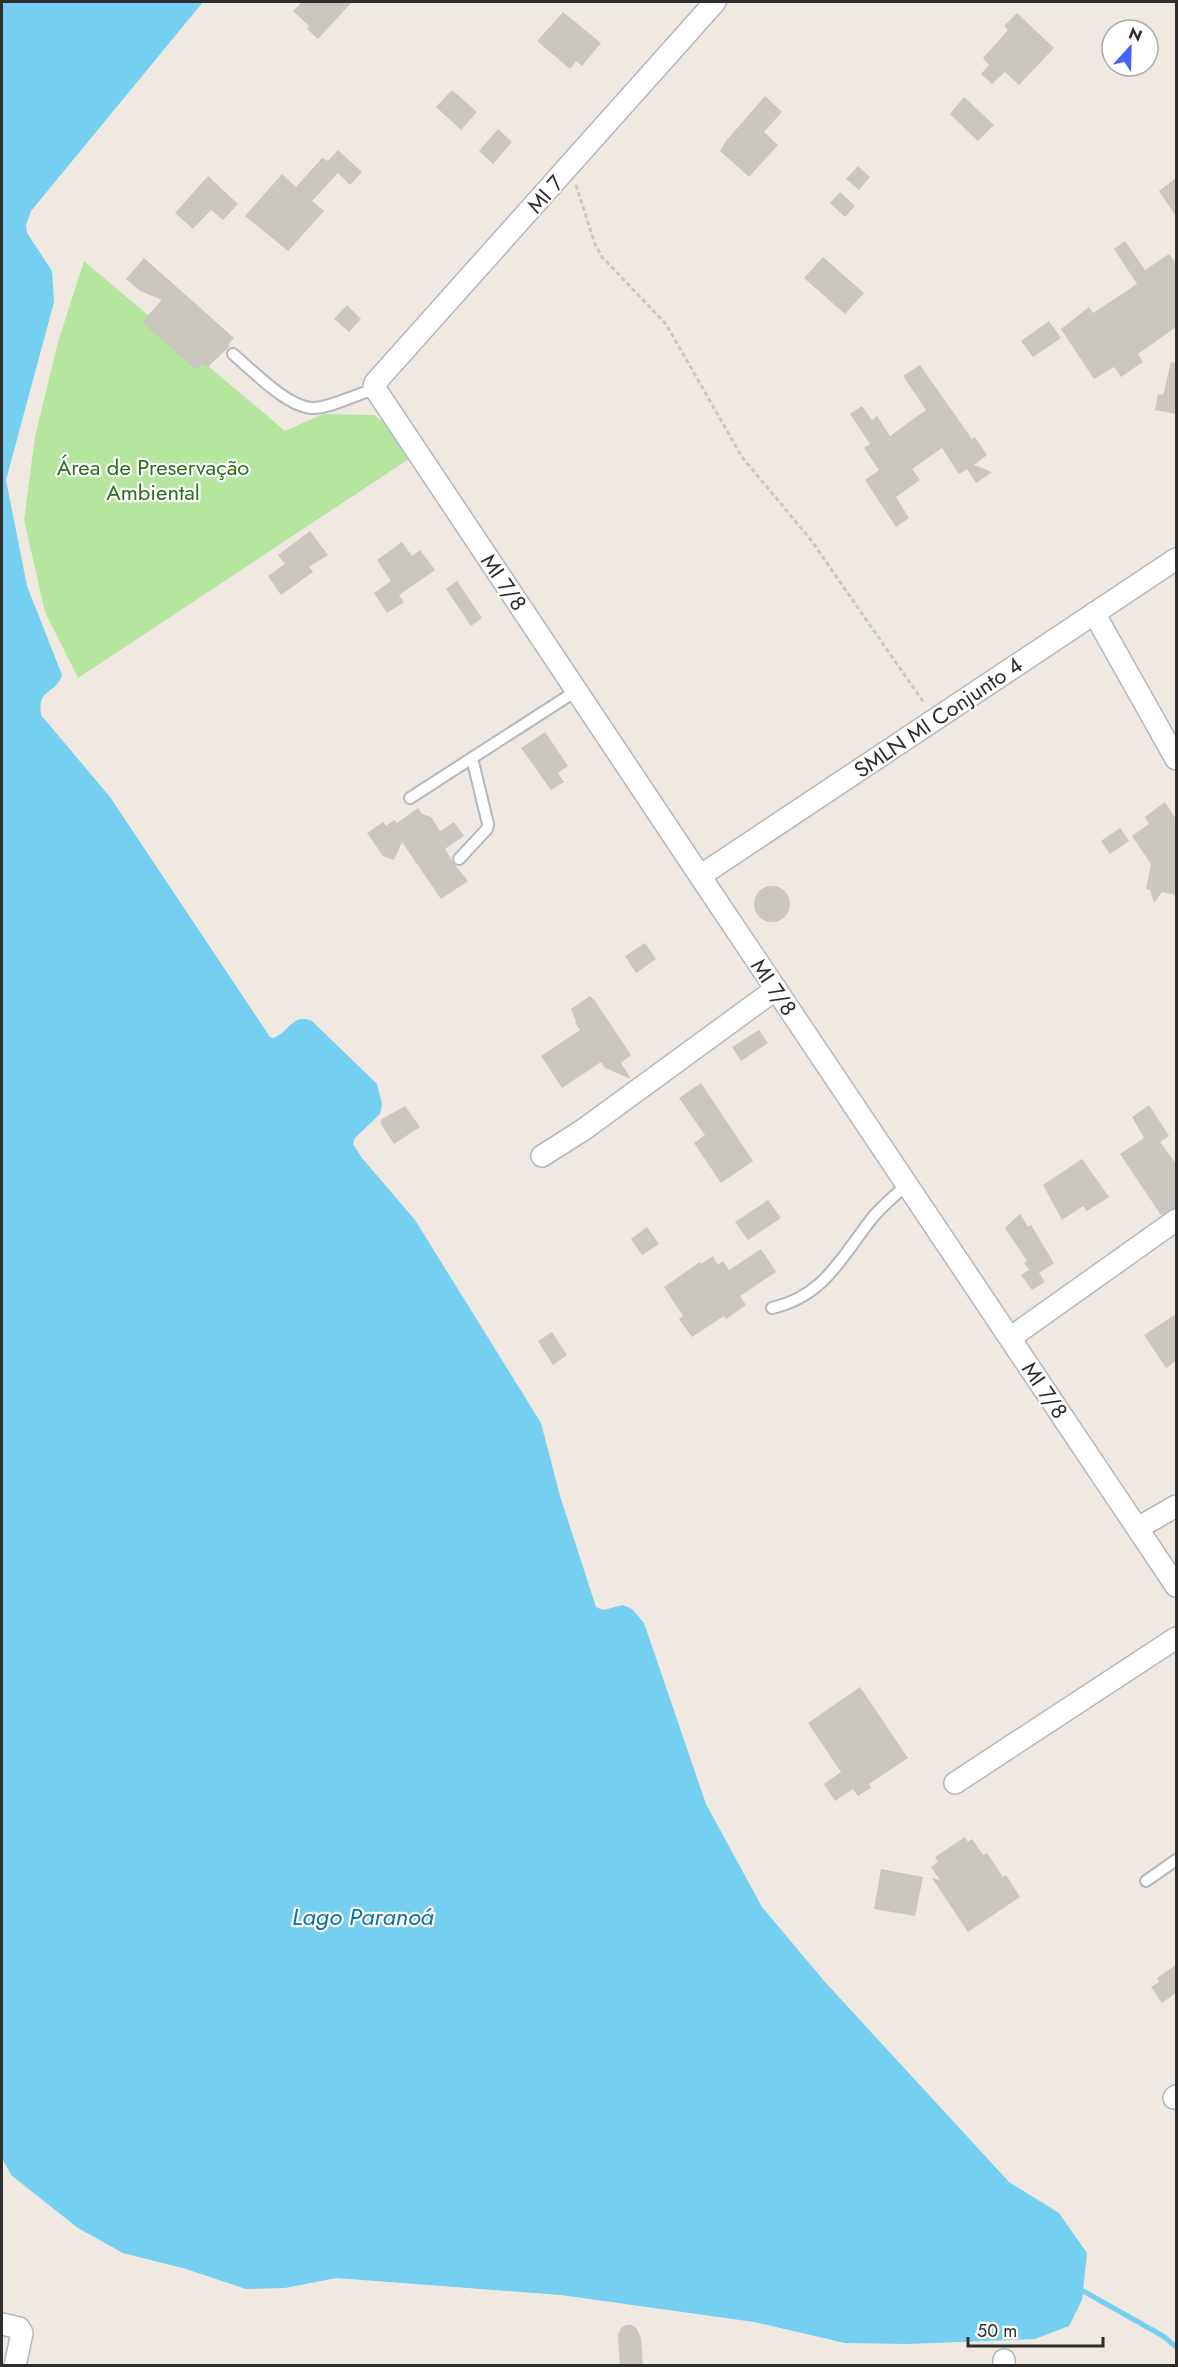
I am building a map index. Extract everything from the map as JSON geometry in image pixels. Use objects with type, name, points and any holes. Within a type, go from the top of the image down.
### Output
[{"type":"street","name":"MI 7","points":[[374,387],[716,2]]},
{"type":"street","name":"MI 7/8","points":[[374,387],[1176,1586]]},
{"type":"street","name":"SMLN MI Conjunto 4","points":[[700,876],[1176,559]]},
{"type":"street","points":[[1094,613],[1176,759]]},
{"type":"street","points":[[542,1156],[583,1130],[776,989]]},
{"type":"street","points":[[1010,1338],[1176,1220]]},
{"type":"street","points":[[1138,1528],[1176,1506]]},
{"type":"street","points":[[955,1783],[1176,1638]]},
{"type":"street","points":[[2,2324],[19,2328],[22,2333],[15,2366]]},
{"type":"lane","points":[[233,354],[291,402],[306,408],[318,408],[374,387]]},
{"type":"lane","points":[[410,798],[576,691]]},
{"type":"lane","points":[[459,859],[487,829],[488,824],[472,758]]},
{"type":"lane","points":[[772,1308],[789,1304],[808,1294],[828,1278],[875,1215],[907,1184]]},
{"type":"lane","points":[[1146,1881],[1176,1860]]},
{"type":"path","points":[[570,167],[595,244],[602,258],[666,324],[738,452],[811,540],[935,719]]},
{"type":"green space","name":"Área de Preservação Ambiental","points":[[84,261],[285,431],[323,414],[374,415],[421,451],[78,678],[45,612],[24,520],[35,437],[58,342]]},
{"type":"water","name":"Lago Paranoá","points":[[2,2],[203,2],[31,211],[26,225],[27,233],[52,271],[54,302],[6,480],[27,586],[62,675],[56,686],[44,695],[41,715],[110,797],[270,1037],[279,1035],[300,1019],[312,1021],[377,1084],[382,1104],[380,1114],[355,1138],[353,1144],[362,1158],[415,1220],[541,1423],[560,1496],[596,1607],[603,1610],[623,1605],[632,1609],[644,1623],[706,1804],[762,1907],[825,1982],[1009,2182],[1059,2213],[1087,2253],[1082,2300],[1069,2326],[1035,2339],[907,2344],[845,2343],[754,2322],[561,2295],[336,2278],[285,2288],[246,2289],[186,2269],[123,2253],[78,2228],[11,2175],[2,2158]]},
{"type":"building","points":[[302,2],[352,2],[318,39],[307,29],[309,26],[293,11]]},
{"type":"building","points":[[563,12],[601,43],[582,66],[576,61],[570,69],[537,41]]},
{"type":"building","points":[[1017,13],[1054,48],[1019,85],[1005,72],[992,84],[981,74],[989,65],[983,58],[1008,30],[1004,26]]},
{"type":"building","points":[[452,90],[477,112],[461,130],[436,107]]},
{"type":"building","points":[[765,96],[782,112],[764,132],[778,145],[749,177],[720,151]]},
{"type":"building","points":[[964,97],[994,125],[978,141],[950,114]]},
{"type":"building","points":[[498,129],[512,142],[493,164],[479,151]]},
{"type":"building","points":[[338,150],[362,172],[350,185],[338,173],[312,201],[324,211],[288,251],[245,216],[282,174],[296,187],[322,158],[328,161]]},
{"type":"building","points":[[858,166],[870,177],[859,190],[846,179]]},
{"type":"building","points":[[208,176],[238,204],[223,220],[211,210],[193,229],[175,213]]},
{"type":"building","points":[[1176,178],[1176,216],[1159,191]]},
{"type":"building","points":[[840,192],[855,206],[845,217],[830,203]]},
{"type":"building","points":[[1125,241],[1145,270],[1169,254],[1176,263],[1176,327],[1138,354],[1143,362],[1121,377],[1114,367],[1094,379],[1061,329],[1089,307],[1093,313],[1137,284],[1114,249]]},
{"type":"building","points":[[823,257],[864,293],[845,314],[804,278]]},
{"type":"building","points":[[144,258],[234,338],[228,345],[230,346],[208,367],[201,364],[196,370],[142,322],[162,300],[140,291],[126,279]]},
{"type":"building","points":[[347,305],[361,319],[349,332],[334,319]]},
{"type":"building","points":[[1049,321],[1061,338],[1033,357],[1021,341]]},
{"type":"building","points":[[1171,362],[1176,363],[1176,414],[1155,410],[1158,394],[1163,395]]},
{"type":"building","points":[[920,365],[972,439],[975,437],[987,455],[974,465],[992,472],[976,483],[967,469],[959,474],[942,448],[912,469],[920,480],[896,497],[909,518],[896,527],[865,480],[879,470],[864,448],[870,444],[850,414],[862,406],[872,420],[877,416],[890,436],[926,410],[903,376]]},
{"type":"building","points":[[310,531],[328,555],[309,567],[313,572],[281,595],[268,576],[285,564],[278,555]]},
{"type":"building","points":[[402,542],[412,556],[420,550],[435,570],[399,595],[404,602],[387,613],[374,593],[391,581],[377,560]]},
{"type":"building","points":[[457,581],[482,618],[471,626],[446,589]]},
{"type":"building","points":[[545,732],[568,766],[558,773],[564,782],[551,790],[521,748]]},
{"type":"building","points":[[1165,802],[1176,819],[1176,895],[1162,892],[1154,903],[1150,890],[1146,889],[1151,864],[1132,836],[1149,824],[1145,817]]},
{"type":"building","points":[[418,808],[422,814],[431,817],[440,831],[454,822],[464,836],[445,849],[468,881],[441,899],[402,842],[394,860],[383,856],[367,833],[383,822],[386,826],[394,820],[397,823]]},
{"type":"building","points":[[1120,828],[1129,841],[1110,854],[1101,841]]},
{"type":"building","points":[[772,886],[785,891],[790,904],[785,917],[772,922],[759,917],[754,904],[759,891]]},
{"type":"building","points":[[645,943],[656,959],[636,973],[625,956]]},
{"type":"building","points":[[590,996],[631,1055],[621,1063],[631,1079],[605,1068],[601,1062],[562,1088],[541,1056],[580,1030],[571,1009]]},
{"type":"building","points":[[759,1030],[768,1043],[741,1061],[732,1047]]},
{"type":"building","points":[[701,1083],[753,1161],[721,1183],[694,1143],[705,1135],[679,1098]]},
{"type":"building","points":[[1149,1105],[1169,1136],[1160,1142],[1176,1164],[1176,1208],[1161,1215],[1120,1154],[1144,1138],[1132,1117]]},
{"type":"building","points":[[405,1106],[420,1127],[394,1144],[380,1120]]},
{"type":"building","points":[[1082,1159],[1109,1197],[1087,1211],[1083,1206],[1062,1220],[1043,1185]]},
{"type":"building","points":[[768,1200],[781,1218],[748,1240],[735,1222]]},
{"type":"building","points":[[1020,1214],[1028,1227],[1031,1225],[1054,1263],[1039,1273],[1045,1282],[1032,1290],[1021,1275],[1029,1270],[1024,1263],[1027,1261],[1005,1228]]},
{"type":"building","points":[[647,1227],[659,1244],[642,1255],[631,1239]]},
{"type":"building","points":[[761,1249],[776,1272],[740,1296],[746,1305],[726,1319],[724,1316],[692,1337],[679,1319],[683,1316],[664,1287],[700,1262],[701,1264],[713,1256],[718,1265],[723,1261],[729,1270]]},
{"type":"building","points":[[1176,1314],[1176,1361],[1166,1368],[1144,1335]]},
{"type":"building","points":[[552,1332],[567,1355],[553,1365],[538,1341]]},
{"type":"building","points":[[860,1687],[908,1758],[869,1784],[871,1788],[858,1796],[853,1789],[835,1801],[824,1784],[841,1772],[808,1723]]},
{"type":"building","points":[[965,1837],[968,1842],[972,1839],[983,1855],[987,1853],[1003,1877],[1006,1875],[1020,1897],[968,1932],[932,1878],[940,1880],[931,1867],[938,1862],[935,1857]]},
{"type":"building","points":[[881,1869],[923,1877],[915,1916],[874,1909]]},
{"type":"building","points":[[1176,1965],[1176,1993],[1162,2003],[1151,1987],[1159,1982],[1157,1978]]},
{"type":"building","points":[[632,2325],[637,2329],[641,2338],[643,2366],[620,2366],[618,2335],[621,2328]]},
{"type":"waterway","points":[[1078,2288],[1163,2336],[1176,2347]]}]
